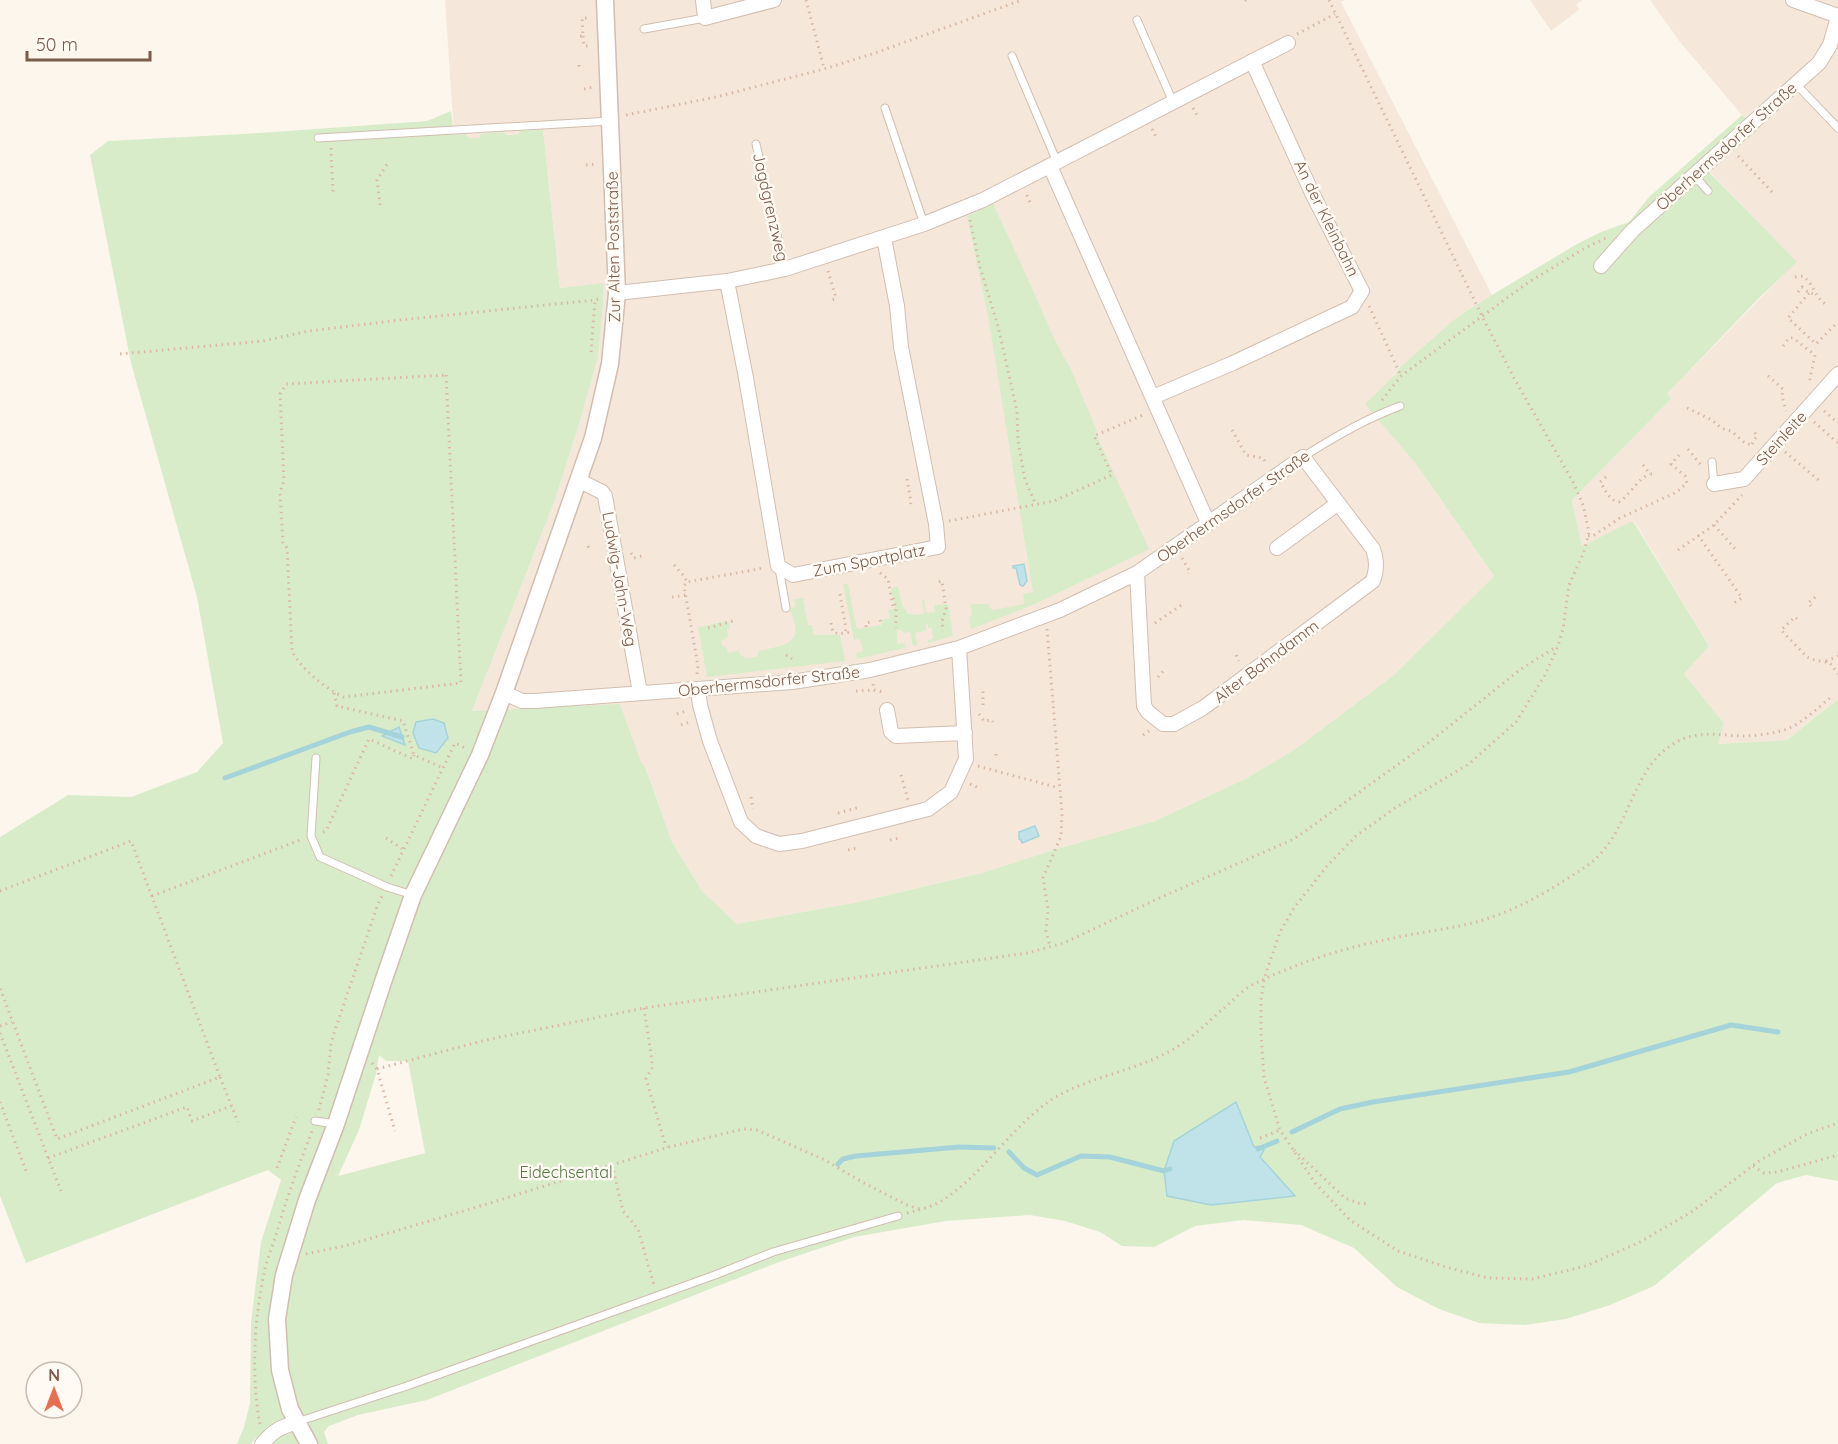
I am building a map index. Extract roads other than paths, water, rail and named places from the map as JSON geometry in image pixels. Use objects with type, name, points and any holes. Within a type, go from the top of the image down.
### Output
[{"type":"street","name":"Zur Alten Poststraße","points":[[309,1444],[290,1409],[280,1370],[277,1319],[292,1244],[359,1059],[413,895],[480,755],[504,693],[593,438],[605,390],[614,339],[617,293],[605,0]]},
{"type":"street","points":[[704,0],[705,18],[774,0]]},
{"type":"street","points":[[1793,0],[1838,16]]},
{"type":"street","name":"Oberhermsdorfer Straße","points":[[1601,267],[1634,230],[1819,63],[1830,45],[1838,16]]},
{"type":"street","points":[[617,293],[727,281],[785,269],[924,224],[983,200],[1288,43]]},
{"type":"street","name":"An der Kleinbahn","points":[[1155,403],[1352,307],[1362,291],[1313,195],[1252,61]]},
{"type":"street","points":[[1054,164],[1208,523]]},
{"type":"street","name":"Zum Sportplatz","points":[[778,566],[793,575],[938,547],[936,524],[901,347],[897,306],[884,238]]},
{"type":"street","points":[[727,281],[778,566]]},
{"type":"street","name":"Steinleite","points":[[1714,484],[1744,479],[1838,374]]},
{"type":"street","name":"Oberhermsdorfer Straße","points":[[504,693],[522,701],[535,701],[792,682],[858,672],[959,648],[1046,615],[1137,573],[1303,457]]},
{"type":"street","name":"Alter Bahndamm","points":[[1137,573],[1144,706],[1163,724],[1174,724],[1203,708],[1373,581],[1377,570],[1373,549],[1303,457]]},
{"type":"street","name":"Ludwig-Jahn-Weg","points":[[578,480],[605,495],[640,693]]},
{"type":"street","points":[[1277,548],[1337,504]]},
{"type":"street","points":[[695,690],[710,741],[741,822],[756,836],[779,844],[802,841],[928,809],[951,792],[965,762],[959,648]]},
{"type":"street","points":[[887,710],[891,732],[897,736],[965,733]]},
{"type":"street","points":[[262,1444],[272,1432],[297,1422]]},
{"type":"lane","points":[[644,29],[705,18]]},
{"type":"lane","points":[[1137,20],[1173,102]]},
{"type":"lane","points":[[1012,56],[1054,164]]},
{"type":"lane","points":[[1796,84],[1838,128]]},
{"type":"lane","points":[[885,108],[924,224]]},
{"type":"lane","points":[[318,138],[610,121]]},
{"type":"lane","name":"Jagdgrenzweg","points":[[756,144],[785,269]]},
{"type":"lane","points":[[1694,175],[1708,191]]},
{"type":"lane","name":"Oberhermsdorfer Straße","points":[[1303,457],[1336,435],[1400,406]]},
{"type":"lane","points":[[1712,462],[1714,484]]},
{"type":"lane","points":[[778,566],[786,608]]},
{"type":"lane","points":[[316,758],[311,836],[320,856],[387,887],[413,895]]},
{"type":"lane","points":[[315,1121],[336,1124]]},
{"type":"lane","points":[[297,1422],[407,1386],[773,1252],[898,1216]]},
{"type":"water","points":[[1024,564],[1027,581],[1023,586],[1020,585],[1016,568],[1013,566]]},
{"type":"water","points":[[433,719],[444,723],[448,738],[436,753],[419,748],[413,733],[416,722]]},
{"type":"water","points":[[399,727],[405,745],[382,736]]},
{"type":"water","points":[[1035,826],[1039,836],[1022,843],[1019,839],[1019,832]]},
{"type":"water","points":[[1236,1102],[1254,1147],[1262,1146],[1264,1150],[1260,1157],[1295,1196],[1211,1205],[1167,1196],[1164,1171],[1174,1141]]},
{"type":"waterway","points":[[225,778],[369,727],[402,737]]},
{"type":"waterway","points":[[1292,1132],[1340,1109],[1569,1072],[1731,1025],[1778,1032]]},
{"type":"waterway","points":[[1258,1149],[1277,1141]]},
{"type":"waterway","points":[[838,1164],[843,1159],[856,1156],[959,1147],[994,1148]]},
{"type":"waterway","points":[[1009,1152],[1024,1168],[1037,1175],[1081,1156],[1110,1157],[1164,1171],[1170,1169]]},
{"type":"park label","name":"Eidechsental","points":[[566,1172]]}]
